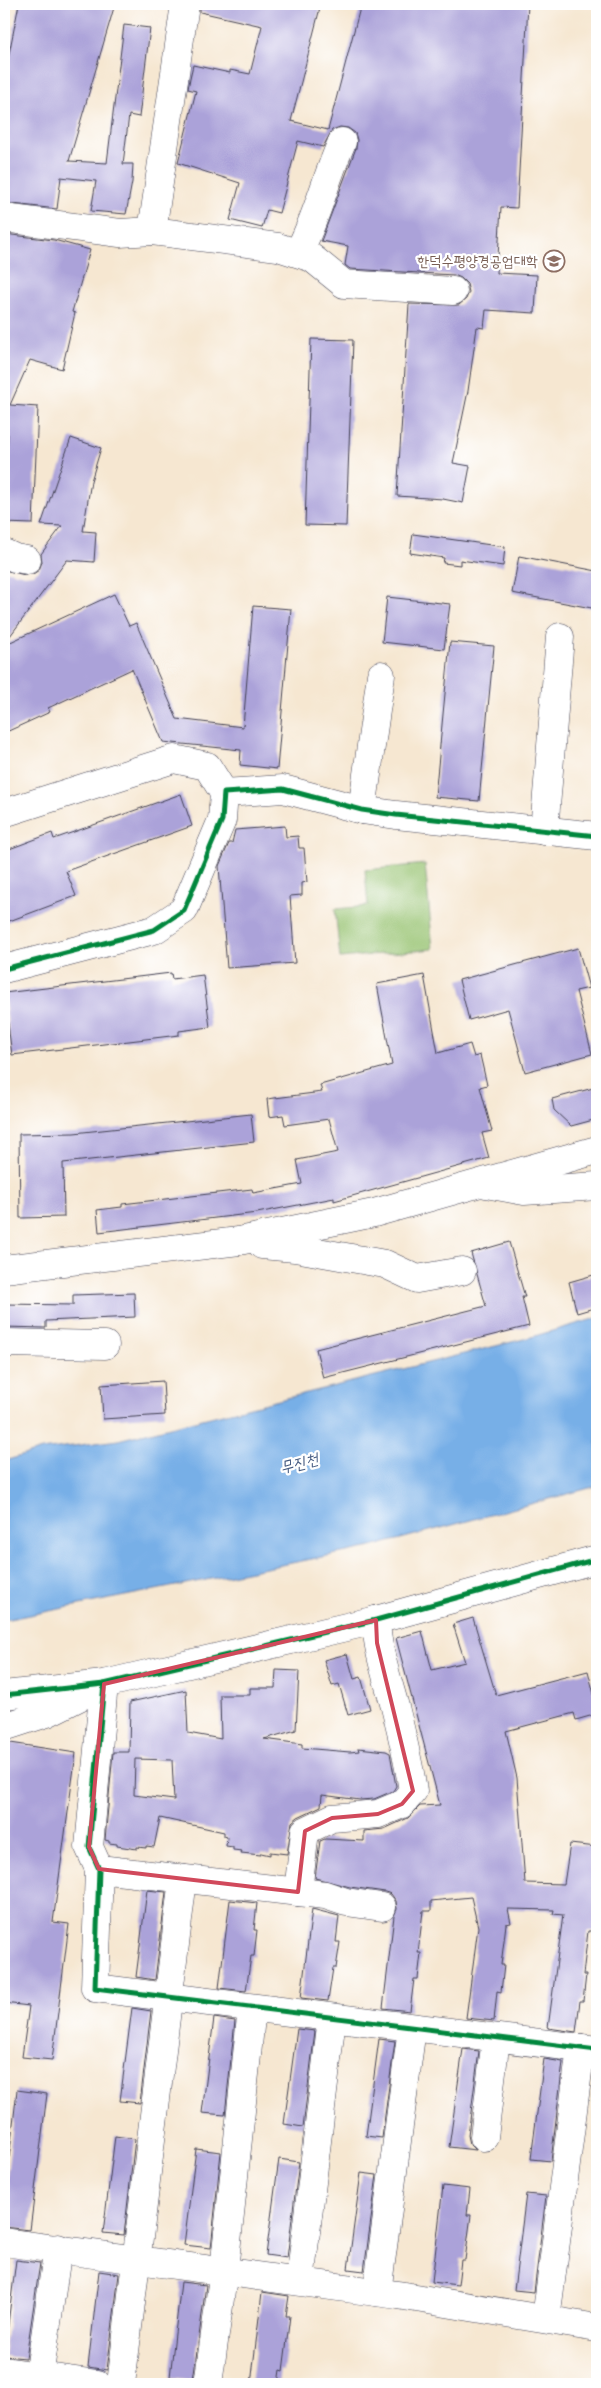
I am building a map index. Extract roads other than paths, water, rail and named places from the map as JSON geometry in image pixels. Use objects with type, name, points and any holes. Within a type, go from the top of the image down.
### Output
[{"type":"street","points":[[152,231],[185,4]]},
{"type":"street","points":[[298,252],[318,212],[342,142]]},
{"type":"street","points":[[4,218],[120,232],[152,231],[278,247],[312,258],[344,284],[453,291]]},
{"type":"street","points":[[544,831],[560,637]]},
{"type":"street","points":[[362,810],[381,675]]},
{"type":"street","points":[[4,813],[174,759],[207,766],[224,793],[222,820],[184,910],[154,930],[4,969]]},
{"type":"street","points":[[224,793],[283,789],[362,810],[597,836]]},
{"type":"street","points":[[4,1269],[236,1241],[374,1213],[597,1150]]},
{"type":"street","points":[[480,1183],[524,1191],[597,1186]]},
{"type":"street","points":[[236,1241],[276,1248],[295,1248],[377,1262],[417,1279],[462,1271]]},
{"type":"street","points":[[4,1342],[105,1345]]},
{"type":"street","points":[[4,1695],[104,1684],[376,1620],[597,1560]]},
{"type":"street","points":[[298,1892],[305,1831],[332,1818],[378,1814],[402,1804],[413,1791],[395,1707],[377,1643],[376,1620]]},
{"type":"street","points":[[4,1727],[47,1713],[104,1684]]},
{"type":"street","points":[[104,1684],[89,1846],[99,1869],[95,1988],[589,2050],[546,2319]]},
{"type":"street","points":[[99,1869],[298,1892],[382,1907]]},
{"type":"street","points":[[121,2384],[138,2259],[183,1879]]},
{"type":"street","points":[[208,2384],[224,2270],[252,2008]]},
{"type":"street","points":[[300,2281],[332,2018]]},
{"type":"street","points":[[377,2292],[412,2028]]},
{"type":"street","points":[[484,2138],[496,2038]]},
{"type":"street","points":[[4,2242],[377,2292],[597,2328]]},
{"type":"street","points":[[39,2380],[58,2248]]},
{"type":"street","points":[[4,2371],[39,2380],[97,2384]]},
{"type":"water","name":"무진천","points":[[597,1318],[597,1486],[367,1548],[4,1620],[4,1461],[42,1450],[118,1440],[528,1338]]},
{"type":"place","name":"한덕수평양경공업대학","points":[[554,261]]}]
